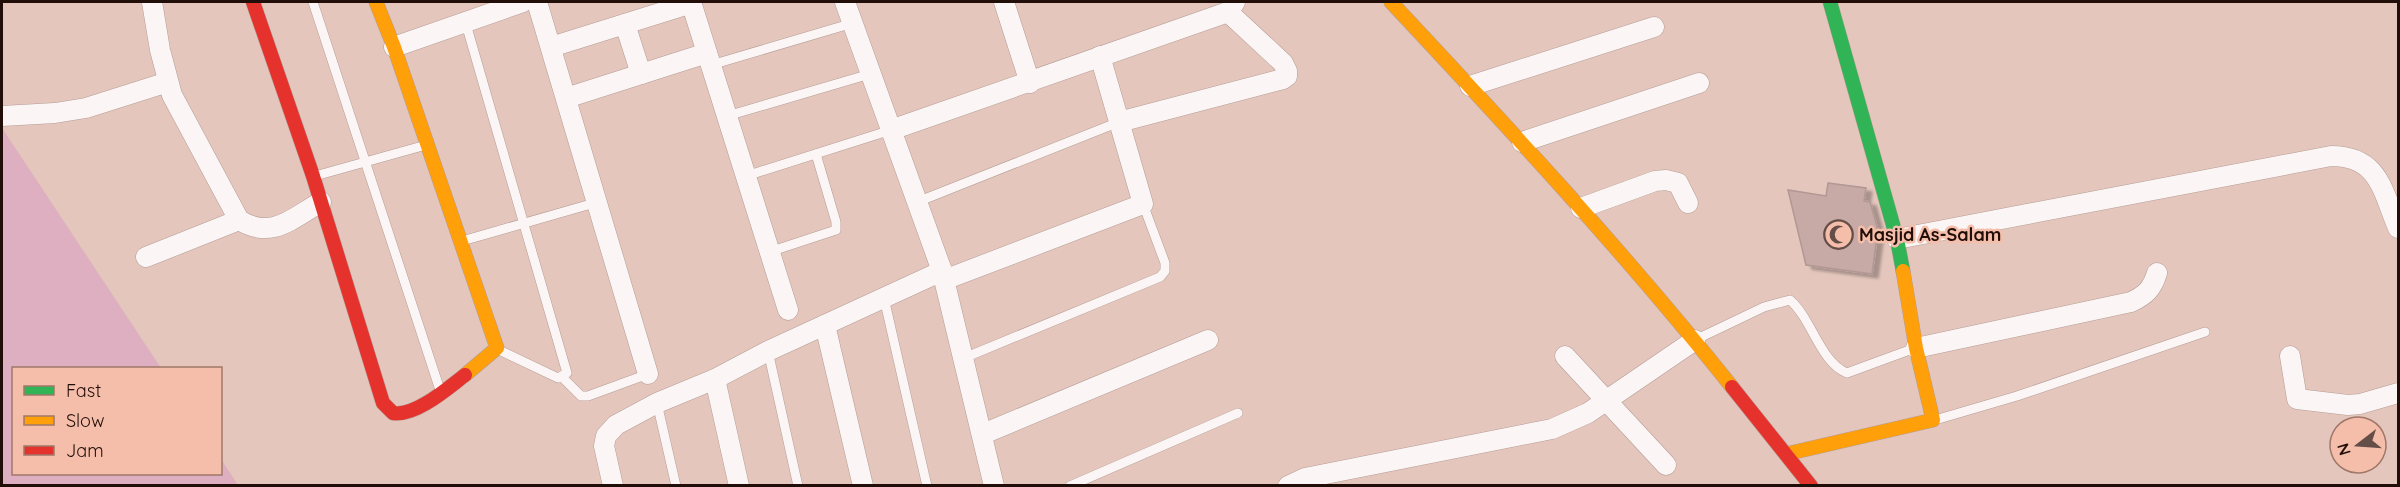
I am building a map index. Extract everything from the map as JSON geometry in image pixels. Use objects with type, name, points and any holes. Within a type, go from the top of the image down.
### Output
[{"type":"street","points":[[152,2],[155,28],[168,82],[183,118],[239,220],[251,227],[264,230],[277,228],[321,202]]},
{"type":"street","points":[[253,2],[313,176],[378,393],[384,406],[393,414],[408,413],[441,392],[496,348],[394,47],[376,2]]},
{"type":"street","points":[[394,47],[466,24],[492,7],[523,2]]},
{"type":"street","points":[[537,2],[648,374]]},
{"type":"street","points":[[551,47],[691,2],[788,310]]},
{"type":"street","points":[[845,2],[943,275],[994,486]]},
{"type":"street","points":[[1004,2],[1030,83]]},
{"type":"street","points":[[1391,2],[1581,208],[1695,340],[1811,486]]},
{"type":"street","points":[[1786,454],[1933,420],[1916,348],[1897,239],[1830,2]]},
{"type":"street","points":[[891,130],[1030,83],[1231,7],[1283,63],[1287,71],[1287,76],[1283,78],[1119,122]]},
{"type":"street","points":[[626,24],[641,74]]},
{"type":"street","points":[[1470,86],[1654,27]]},
{"type":"street","points":[[613,486],[604,446],[606,436],[616,425],[657,403],[715,379],[768,351],[884,298],[1143,204],[1100,56]]},
{"type":"street","points":[[566,98],[641,74],[709,59]]},
{"type":"street","points":[[2,116],[55,113],[86,108],[168,82]]},
{"type":"street","points":[[1522,142],[1699,83]]},
{"type":"street","points":[[1897,239],[2331,156],[2346,156],[2362,161],[2376,176],[2398,228]]},
{"type":"street","points":[[1581,208],[1666,180],[1677,183],[1688,203]]},
{"type":"street","points":[[146,257],[239,220]]},
{"type":"street","points":[[1916,348],[2131,302],[2144,296],[2152,287],[2157,273]]},
{"type":"street","points":[[825,325],[863,486]]},
{"type":"street","points":[[982,434],[1208,340]]},
{"type":"street","points":[[1300,483],[1552,429],[1569,423],[1605,402],[1695,340]]},
{"type":"street","points":[[1565,356],[1605,402],[1666,465]]},
{"type":"street","points":[[2290,356],[2297,399],[2348,405],[2360,404],[2398,393]]},
{"type":"street","points":[[715,379],[739,486]]},
{"type":"lane","points":[[313,2],[441,392]]},
{"type":"lane","points":[[709,59],[853,23]]},
{"type":"lane","points":[[466,24],[567,366],[567,373],[562,378]]},
{"type":"lane","points":[[727,116],[870,74]]},
{"type":"lane","points":[[916,202],[1119,122]]},
{"type":"lane","points":[[746,176],[891,130]]},
{"type":"lane","points":[[313,176],[426,145]]},
{"type":"lane","points":[[770,252],[836,230],[836,222],[816,154]]},
{"type":"lane","points":[[460,241],[598,202]]},
{"type":"lane","points":[[964,358],[1160,277],[1165,271],[1165,263],[1143,204]]},
{"type":"lane","points":[[884,298],[927,486]]},
{"type":"lane","points":[[1695,340],[1764,307],[1790,300],[1798,307],[1831,361],[1838,369],[1847,373],[1916,348]]},
{"type":"lane","points":[[1933,420],[2018,396],[2205,332]]},
{"type":"lane","points":[[496,348],[562,378],[582,396],[588,396],[648,374]]},
{"type":"lane","points":[[768,351],[798,486]]},
{"type":"lane","points":[[657,403],[676,486]]},
{"type":"lane","points":[[1070,486],[1238,413]]},
{"type":"shaded area","points":[[2,128],[160,367],[12,367],[12,475],[222,475],[222,461],[238,485],[2,485]]},
{"type":"building","name":"Masjid As-Salam","points":[[1828,183],[1866,188],[1864,201],[1870,202],[1878,230],[1872,274],[1806,265],[1788,190],[1826,196]]},
{"type":"traffic: fast","points":[[1830,2],[1897,239],[1903,271]]},
{"type":"traffic: slow","points":[[376,2],[394,47],[497,348],[465,375]]},
{"type":"traffic: slow","points":[[1391,2],[1608,239],[1732,387]]},
{"type":"traffic: slow","points":[[1786,454],[1933,420],[1916,348],[1903,271]]},
{"type":"traffic: jam","points":[[253,2],[313,176],[383,403],[393,413],[411,411],[441,394],[465,375]]},
{"type":"traffic: jam","points":[[1732,387],[1811,486]]},
{"type":"place","name":"Masjid As-Salam","points":[[1838,234]]}]
